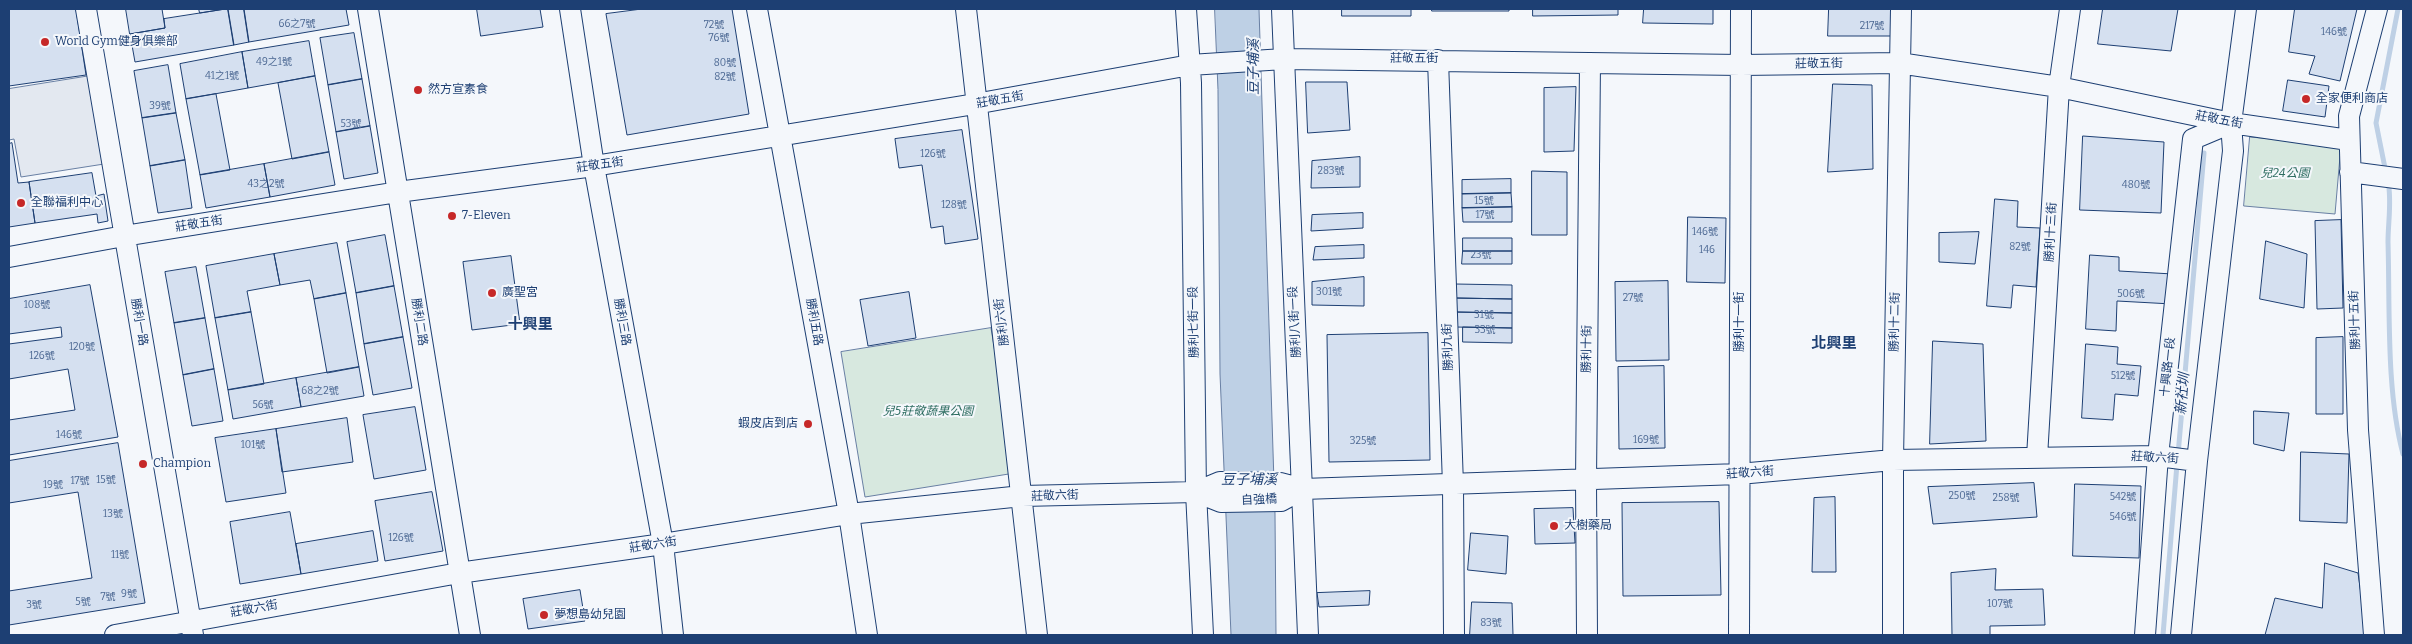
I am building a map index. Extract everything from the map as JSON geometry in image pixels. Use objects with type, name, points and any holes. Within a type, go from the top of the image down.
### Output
[{"type":"street","name":"勝利一路","points":[[86,9],[192,628]]},
{"type":"street","name":"勝利二路","points":[[368,9],[470,635]]},
{"type":"street","name":"勝利三路","points":[[570,9],[594,166],[663,544],[673,635]]},
{"type":"street","name":"勝利五路","points":[[757,9],[849,514],[866,635]]},
{"type":"street","name":"勝利六街","points":[[966,9],[975,104],[1037,635]]},
{"type":"street","name":"勝利七街一段","points":[[1186,9],[1190,65],[1196,492],[1202,635]]},
{"type":"street","name":"勝利八街一段","points":[[1282,9],[1308,635]]},
{"type":"street","name":"勝利十一街","points":[[1739,635],[1741,9]]},
{"type":"street","name":"勝利十二街","points":[[1893,635],[1893,460],[1900,9]]},
{"type":"street","name":"勝利十三街","points":[[2037,457],[2059,87],[2070,9]]},
{"type":"street","points":[[2181,635],[2197,461],[2233,151],[2231,123],[2246,9]]},
{"type":"street","name":"勝利十五街","points":[[2374,635],[2358,430],[2348,116],[2377,9]]},
{"type":"street","name":"莊敬五街","points":[[9,257],[124,236],[398,192],[594,166],[780,136],[975,104],[1190,65],[1284,59],[1741,65],[1899,62],[2059,87],[2231,123],[2349,140]]},
{"type":"street","name":"勝利九街","points":[[1438,60],[1453,485],[1454,635]]},
{"type":"street","name":"勝利十街","points":[[1588,635],[1586,481],[1590,62]]},
{"type":"street","name":"十興路一段","points":[[2145,635],[2158,456],[2193,139],[2231,123]]},
{"type":"street","points":[[2350,172],[2401,178]]},
{"type":"street","name":"莊敬六街","points":[[1303,489],[1586,481],[1739,474],[1893,460],[2158,456],[2197,461]]},
{"type":"street","name":"自強橋","points":[[1196,492],[1220,482],[1280,492]]},
{"type":"street","name":"自強橋","points":[[1196,492],[1221,502],[1303,489]]},
{"type":"street","name":"莊敬六街","points":[[115,635],[192,628],[459,574],[849,514],[1022,496],[1196,492]]},
{"type":"green space","name":"兒24公園","points":[[2250,137],[2341,145],[2335,214],[2244,206]]},
{"type":"green space","name":"兒5莊敬蔬果公園","points":[[991,328],[1015,473],[865,497],[841,352]]},
{"type":"shaded area","points":[[90,76],[104,164],[21,177],[14,139],[9,140],[9,89]]},
{"type":"water","name":"豆子埔溪","points":[[1215,9],[1259,9],[1275,514],[1276,635],[1231,635],[1220,374],[1218,90]]},
{"type":"building","name":"World Gym健身俱樂部","points":[[9,9],[76,9],[86,75],[9,86]]},
{"type":"building","points":[[126,9],[162,9],[165,28],[130,34]]},
{"type":"building","points":[[199,9],[225,9],[200,13]]},
{"type":"building","points":[[228,9],[244,9],[249,42],[234,45]]},
{"type":"building","points":[[228,9],[234,45],[135,62],[130,34],[165,28],[164,19]]},
{"type":"building","points":[[244,9],[346,9],[349,25],[249,42]]},
{"type":"building","points":[[477,9],[540,9],[543,27],[481,36]]},
{"type":"building","points":[[642,9],[732,9],[749,114],[627,135],[606,14]]},
{"type":"building","points":[[1342,9],[1411,9],[1411,16],[1342,16]]},
{"type":"building","points":[[1432,9],[1509,9],[1509,11],[1432,11]]},
{"type":"building","points":[[1533,9],[1618,9],[1618,15],[1533,16]]},
{"type":"building","points":[[1644,9],[1713,9],[1713,24],[1643,23]]},
{"type":"building","points":[[1829,9],[1893,9],[1893,36],[1828,36]]},
{"type":"building","points":[[2103,9],[2178,9],[2171,51],[2098,44]]},
{"type":"building","points":[[2295,9],[2357,9],[2340,81],[2309,74],[2315,56],[2289,52]]},
{"type":"building","points":[[354,33],[362,79],[328,85],[320,38]]},
{"type":"building","points":[[309,41],[315,76],[248,88],[242,52]]},
{"type":"building","points":[[242,52],[248,88],[186,99],[180,64]]},
{"type":"building","points":[[168,65],[176,113],[142,118],[134,71]]},
{"type":"building","points":[[315,76],[329,152],[292,159],[278,83]]},
{"type":"building","points":[[362,79],[370,126],[336,132],[328,85]]},
{"type":"building","name":"全家便利商店","points":[[2288,80],[2329,86],[2325,117],[2283,111]]},
{"type":"building","points":[[1306,82],[1347,82],[1350,130],[1308,133]]},
{"type":"building","points":[[1833,84],[1872,85],[1873,169],[1828,172]]},
{"type":"building","points":[[1576,87],[1574,151],[1544,152],[1544,88]]},
{"type":"building","points":[[216,94],[230,170],[200,175],[186,99]]},
{"type":"building","points":[[176,113],[185,160],[150,166],[142,118]]},
{"type":"building","points":[[370,126],[378,173],[344,179],[336,132]]},
{"type":"building","points":[[962,130],[978,239],[945,244],[943,226],[931,228],[922,165],[899,168],[895,139]]},
{"type":"building","points":[[2083,136],[2164,142],[2161,213],[2080,210]]},
{"type":"building","name":"全聯福利中心","points":[[12,143],[18,183],[29,182],[35,223],[9,227],[9,144]]},
{"type":"building","points":[[329,152],[335,185],[270,197],[264,164]]},
{"type":"building","points":[[1360,157],[1360,187],[1311,188],[1312,161]]},
{"type":"building","points":[[185,160],[192,208],[158,213],[150,166]]},
{"type":"building","points":[[264,164],[270,197],[206,208],[200,175]]},
{"type":"building","points":[[1532,171],[1567,172],[1567,235],[1532,235]]},
{"type":"building","points":[[92,173],[96,196],[104,194],[108,221],[98,223],[97,214],[35,223],[29,182]]},
{"type":"building","points":[[1511,179],[1511,193],[1462,194],[1462,180]]},
{"type":"building","points":[[1511,193],[1512,207],[1462,208],[1462,194]]},
{"type":"building","points":[[1995,199],[2018,201],[2017,227],[2040,228],[2036,287],[2013,285],[2011,308],[1987,306]]},
{"type":"building","points":[[1512,207],[1512,222],[1463,222],[1462,208]]},
{"type":"building","points":[[1363,213],[1363,228],[1311,231],[1312,215]]},
{"type":"building","points":[[1688,217],[1726,218],[1725,283],[1687,282]]},
{"type":"building","points":[[2341,220],[2343,308],[2317,309],[2315,221]]},
{"type":"building","points":[[1979,232],[1975,264],[1939,262],[1939,233]]},
{"type":"building","points":[[385,235],[394,286],[356,293],[347,242]]},
{"type":"building","points":[[1463,238],[1512,238],[1512,251],[1463,251]]},
{"type":"building","points":[[2266,241],[2307,254],[2304,308],[2260,299]]},
{"type":"building","points":[[337,243],[346,293],[314,299],[310,280],[280,285],[274,254]]},
{"type":"building","points":[[1364,245],[1364,258],[1313,260],[1315,247]]},
{"type":"building","points":[[1463,251],[1512,251],[1512,264],[1462,264]]},
{"type":"building","points":[[274,254],[280,285],[247,291],[251,312],[215,318],[206,266]]},
{"type":"building","points":[[2090,255],[2119,257],[2119,271],[2173,274],[2172,304],[2117,301],[2116,331],[2086,329]]},
{"type":"building","name":"廣聖宮","points":[[511,256],[520,324],[472,330],[463,262]]},
{"type":"building","points":[[196,267],[205,318],[174,323],[165,272]]},
{"type":"building","points":[[1364,277],[1364,306],[1312,305],[1312,282]]},
{"type":"building","points":[[1668,281],[1669,360],[1616,361],[1615,282]]},
{"type":"building","points":[[1455,284],[1512,285],[1512,299],[1455,298]]},
{"type":"building","points":[[90,285],[118,437],[9,455],[9,420],[75,410],[68,369],[9,379],[9,344],[62,337],[61,327],[9,334],[9,299]]},
{"type":"building","points":[[394,286],[403,337],[364,344],[356,293]]},
{"type":"building","points":[[909,292],[916,338],[868,346],[860,300]]},
{"type":"building","points":[[346,293],[359,367],[327,373],[314,299]]},
{"type":"building","points":[[1455,298],[1512,299],[1512,313],[1455,312]]},
{"type":"building","points":[[251,312],[264,384],[228,390],[215,318]]},
{"type":"building","points":[[1455,312],[1512,313],[1512,328],[1454,327]]},
{"type":"building","points":[[205,318],[214,369],[183,375],[174,323]]},
{"type":"building","points":[[1463,327],[1512,328],[1512,343],[1463,342]]},
{"type":"building","points":[[1428,333],[1430,460],[1329,462],[1327,335]]},
{"type":"building","points":[[403,337],[412,388],[373,395],[364,344]]},
{"type":"building","points":[[2343,337],[2343,414],[2316,414],[2316,338]]},
{"type":"building","points":[[1933,341],[1983,344],[1986,441],[1930,444]]},
{"type":"building","points":[[2086,344],[2118,347],[2117,364],[2141,366],[2138,396],[2115,394],[2113,420],[2082,418]]},
{"type":"building","points":[[1664,366],[1665,448],[1619,449],[1618,367]]},
{"type":"building","points":[[359,367],[364,396],[301,407],[296,378]]},
{"type":"building","points":[[214,369],[223,421],[192,426],[183,375]]},
{"type":"building","points":[[296,378],[301,407],[233,419],[228,390]]},
{"type":"building","points":[[415,407],[426,470],[374,479],[363,415]]},
{"type":"building","points":[[2254,411],[2289,413],[2284,451],[2254,444]]},
{"type":"building","points":[[347,418],[353,462],[282,472],[276,429]]},
{"type":"building","points":[[276,429],[286,493],[226,502],[215,438]]},
{"type":"building","points":[[118,443],[145,603],[9,625],[9,591],[92,578],[78,492],[9,503],[9,461]]},
{"type":"building","points":[[2301,452],[2349,454],[2347,523],[2300,521]]},
{"type":"building","points":[[2034,483],[2037,517],[1933,524],[1928,487]]},
{"type":"building","points":[[2075,484],[2141,486],[2139,558],[2073,556]]},
{"type":"building","points":[[432,492],[443,551],[385,561],[375,501]]},
{"type":"building","points":[[1835,497],[1836,572],[1812,572],[1814,498]]},
{"type":"building","points":[[1719,502],[1721,595],[1623,596],[1622,503]]},
{"type":"building","name":"大樹藥局","points":[[1573,508],[1575,543],[1535,544],[1534,509]]},
{"type":"building","points":[[290,512],[301,574],[240,584],[230,522]]},
{"type":"building","points":[[373,531],[378,561],[301,574],[296,544]]},
{"type":"building","points":[[1471,533],[1508,536],[1506,574],[1468,570]]},
{"type":"building","points":[[2325,563],[2358,573],[2367,635],[2265,635],[2275,598],[2322,608]]},
{"type":"building","points":[[1996,569],[1995,590],[2043,589],[2045,625],[1990,626],[1990,635],[1952,635],[1951,573]]},
{"type":"building","points":[[580,590],[585,621],[528,629],[523,599]]},
{"type":"building","points":[[1370,591],[1369,605],[1319,607],[1317,593]]},
{"type":"building","points":[[1472,602],[1512,603],[1513,635],[1470,635]]},
{"type":"waterway","name":"新社圳","points":[[2386,173],[2376,123],[2398,9]]},
{"type":"waterway","name":"新社圳","points":[[2178,455],[2204,153]]},
{"type":"waterway","name":"新社圳","points":[[2388,181],[2390,196],[2388,242],[2391,377],[2403,454]]},
{"type":"waterway","name":"新社圳","points":[[2163,635],[2177,464]]},
{"type":"place","name":"World Gym健身俱樂部","points":[[45,42]]},
{"type":"place","name":"然方宣素食","points":[[418,90]]},
{"type":"place","name":"全家便利商店","points":[[2306,99]]},
{"type":"place","name":"全聯福利中心","points":[[21,203]]},
{"type":"place","name":"7-Eleven","points":[[452,216]]},
{"type":"place","name":"廣聖宮","points":[[492,293]]},
{"type":"place","name":"蝦皮店到店","points":[[808,424]]},
{"type":"place","name":"Champion","points":[[143,464]]},
{"type":"place","name":"大樹藥局","points":[[1554,526]]},
{"type":"place","name":"夢想島幼兒園","points":[[544,615]]},
{"type":"district","name":"十興里","points":[[530,325]]},
{"type":"district","name":"北興里","points":[[1834,344]]}]
